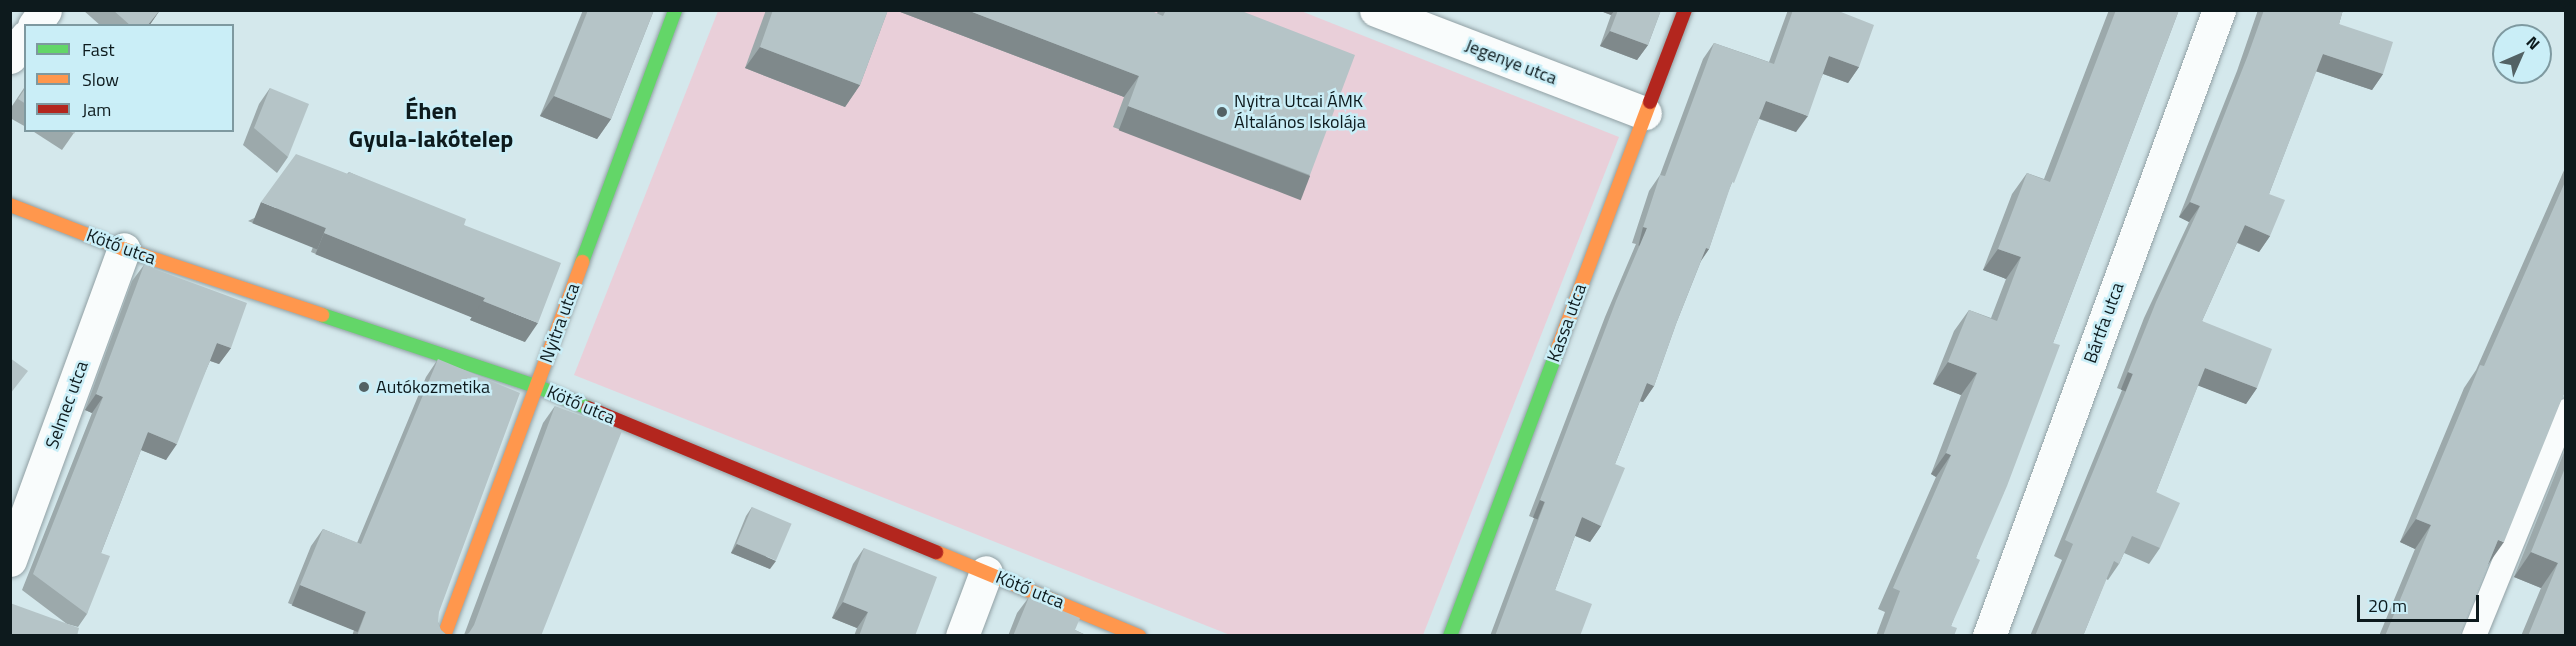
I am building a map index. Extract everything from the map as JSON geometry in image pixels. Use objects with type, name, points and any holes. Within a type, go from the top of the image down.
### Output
[{"type":"street","points":[[35,24],[45,10]]},
{"type":"street","name":"Nyitra utca","points":[[444,636],[675,10]]},
{"type":"street","name":"Jegenye utca","points":[[1376,10],[1645,113]]},
{"type":"street","name":"Kassa utca","points":[[1450,636],[1685,10]]},
{"type":"street","name":"Bártfa utca","points":[[1989,636],[2219,10]]},
{"type":"street","points":[[10,57],[24,40]]},
{"type":"street","name":"Kötő utca","points":[[10,205],[124,249],[536,386],[1139,636]]},
{"type":"street","name":"Selmec utca","points":[[10,560],[124,249]]},
{"type":"street","points":[[963,636],[986,572]]},
{"type":"lane","points":[[2474,636],[2565,411]]},
{"type":"shaded area","points":[[718,11],[1301,11],[1619,137],[1423,635],[1230,635],[574,375]]},
{"type":"building","points":[[113,10],[160,10],[149,24],[129,24]]},
{"type":"building","points":[[588,10],[654,10],[611,119],[554,96]]},
{"type":"building","points":[[773,10],[888,10],[860,85],[760,47]]},
{"type":"building","name":"Nyitra Utcai ÁMK Általános Iskolája","points":[[967,10],[1149,10],[1163,16],[1166,10],[1239,10],[1355,55],[1310,175],[1128,106],[1139,76]]},
{"type":"building","points":[[1618,10],[1661,10],[1648,45],[1610,31]]},
{"type":"building","points":[[1793,10],[1836,10],[1874,25],[1859,67],[1829,56],[1808,116],[1766,101],[1734,183],[1732,182],[1709,249],[1706,248],[1676,324],[1654,386],[1647,383],[1615,464],[1625,468],[1601,526],[1582,517],[1555,590],[1592,604],[1580,636],[1495,636],[1545,502],[1540,500],[1616,301],[1647,228],[1643,227],[1660,175],[1665,176],[1714,43],[1774,64]]},
{"type":"building","points":[[2116,10],[2179,10],[2053,343],[2060,345],[2007,486],[1976,558],[1980,560],[1951,626],[1957,628],[1954,636],[1883,636],[1900,591],[1893,588],[1951,455],[1946,453],[1977,373],[1948,362],[1969,310],[1997,321],[2021,257],[1998,249],[2027,173],[2050,182]]},
{"type":"building","points":[[2264,10],[2343,10],[2339,24],[2393,42],[2383,74],[2323,54],[2269,194],[2285,200],[2270,236],[2245,225],[2202,321],[2272,349],[2257,388],[2205,368],[2156,492],[2180,503],[2160,548],[2132,536],[2119,564],[2114,561],[2083,636],[2035,636],[2073,544],[2065,540],[2133,374],[2128,372],[2156,302],[2200,206],[2190,202]]},
{"type":"building","points":[[270,88],[309,104],[288,157],[254,128]]},
{"type":"building","points":[[24,90],[24,103],[18,99]]},
{"type":"building","points":[[296,154],[348,174],[349,172],[466,219],[464,225],[561,263],[538,323],[483,301],[485,298],[324,233],[326,228],[261,202]]},
{"type":"building","points":[[2565,182],[2565,391],[2504,542],[2498,540],[2459,636],[2385,636],[2431,525],[2416,519],[2480,365],[2484,366]]},
{"type":"building","points":[[144,265],[247,303],[231,348],[217,343],[177,444],[148,432],[101,553],[110,556],[87,614],[33,574],[103,397],[96,394]]},
{"type":"building","points":[[10,358],[28,371],[10,394]]},
{"type":"building","points":[[438,359],[520,393],[439,612],[438,622],[441,630],[448,636],[357,636],[366,612],[300,585],[323,529],[361,544]]},
{"type":"building","points":[[555,406],[622,431],[541,636],[463,636],[469,633],[474,625]]},
{"type":"building","points":[[2565,468],[2565,636],[2528,636],[2558,563],[2531,552]]},
{"type":"building","points":[[752,507],[792,524],[776,561],[736,544]]},
{"type":"building","points":[[864,548],[937,577],[915,636],[859,636],[868,612],[843,602]]},
{"type":"building","points":[[1029,597],[1080,618],[1075,630],[1088,636],[1013,636]]},
{"type":"building","points":[[10,603],[79,628],[77,636],[10,636]]},
{"type":"traffic: fast","points":[[582,262],[675,10]]},
{"type":"traffic: fast","points":[[322,315],[536,386],[588,408]]},
{"type":"traffic: fast","points":[[1450,636],[1558,348]]},
{"type":"traffic: slow","points":[[1558,348],[1650,102]]},
{"type":"traffic: slow","points":[[10,205],[124,249],[322,315]]},
{"type":"traffic: slow","points":[[444,636],[582,262]]},
{"type":"traffic: slow","points":[[936,552],[1139,636]]},
{"type":"traffic: jam","points":[[1650,102],[1685,10]]},
{"type":"traffic: jam","points":[[588,408],[936,552]]},
{"type":"place","name":"Nyitra Utcai ÁMK Általános Iskolája","points":[[1222,112]]},
{"type":"place","name":"Autókozmetika","points":[[364,387]]},
{"type":"district","name":"Éhen Gyula-lakótelep","points":[[431,125]]}]
